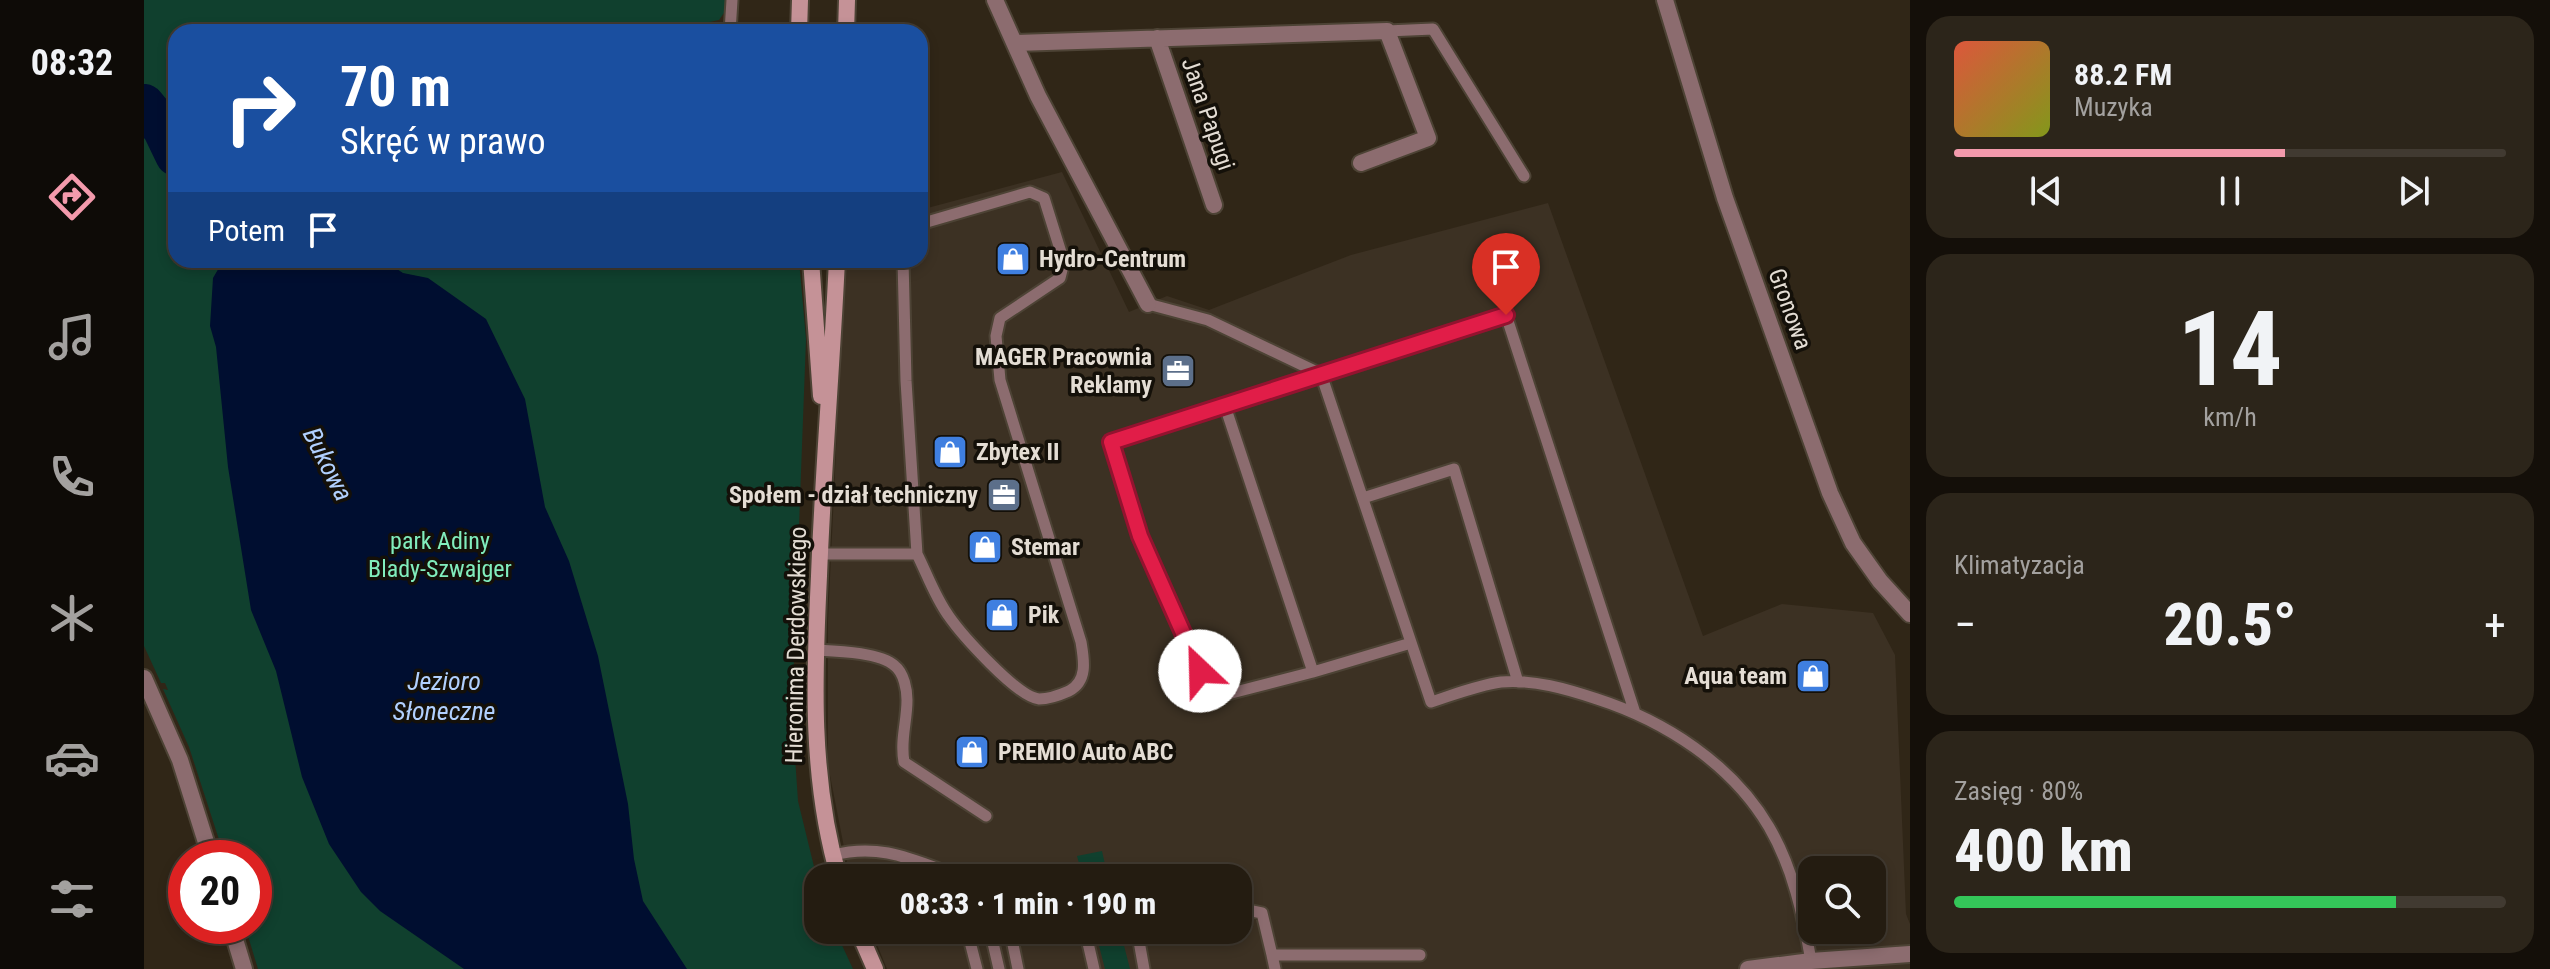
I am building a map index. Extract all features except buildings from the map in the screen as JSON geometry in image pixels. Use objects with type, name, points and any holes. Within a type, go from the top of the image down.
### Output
[{"type":"main road","points":[[799,24],[800,0]]},
{"type":"main road","points":[[846,24],[847,0]]},
{"type":"main road","name":"Hieronima Derdowskiego","points":[[812,268],[821,388],[822,506]]},
{"type":"main road","name":"Hieronima Derdowskiego","points":[[835,864],[818,774],[816,650],[837,268]]},
{"type":"main road","points":[[864,944],[875,969]]},
{"type":"street","points":[[995,0],[1038,96],[1148,304]]},
{"type":"street","name":"Gronowa","points":[[1665,0],[1725,198],[1830,493],[1859,552],[1910,614]]},
{"type":"street","points":[[1361,163],[1428,138],[1387,31]]},
{"type":"street","name":"Jana Papugi","points":[[1015,43],[1387,31]]},
{"type":"street","name":"Jana Papugi","points":[[1157,38],[1214,205]]},
{"type":"street","points":[[144,678],[180,760],[205,840]]},
{"type":"street","points":[[236,944],[244,969]]},
{"type":"street","points":[[1748,969],[1910,954]]},
{"type":"lane","points":[[730,24],[732,0]]},
{"type":"lane","points":[[1387,31],[1433,29],[1524,176]]},
{"type":"lane","points":[[903,268],[906,381],[917,554],[947,614],[984,657],[1018,689],[1036,699],[1059,696],[1076,687],[1085,668],[1081,642],[1000,380],[996,336],[1000,318],[1060,278],[1064,262],[1044,198],[1030,192],[928,222]]},
{"type":"lane","points":[[1148,304],[1208,320],[1321,374],[1431,702],[1499,682],[1564,689],[1635,713],[1709,757],[1759,813],[1782,853],[1796,892],[1811,961]]},
{"type":"lane","points":[[1411,643],[1212,698],[1140,536],[1111,442],[1506,315],[1635,713]]},
{"type":"lane","points":[[1225,406],[1313,672]]},
{"type":"lane","points":[[1363,498],[1454,469],[1518,682]]},
{"type":"lane","points":[[820,554],[917,554]]},
{"type":"lane","points":[[816,650],[875,657],[895,665],[904,680],[907,699],[901,746],[904,762],[986,816]]},
{"type":"lane","points":[[833,855],[854,850],[894,852],[923,864]]},
{"type":"lane","points":[[1252,911],[1262,913],[1275,969]]},
{"type":"lane","points":[[971,944],[977,969]]},
{"type":"lane","points":[[993,944],[999,969]]},
{"type":"lane","points":[[1013,944],[1018,969]]},
{"type":"lane","points":[[1088,944],[1094,969]]},
{"type":"lane","points":[[1140,944],[1144,969]]},
{"type":"lane","points":[[1272,955],[1420,955]]},
{"type":"shaded area","points":[[1062,172],[1129,312],[1167,296],[1209,310],[1351,255],[1548,203],[1703,636],[1782,604],[1873,613],[1895,655],[1910,969],[887,969],[877,944],[1252,944],[1252,864],[847,864],[828,765],[828,620],[845,268],[928,268],[928,208]]},
{"type":"green space","name":"park Adiny Blady-Szwajger","points":[[144,0],[726,0],[726,10],[719,20],[700,24],[168,24],[168,268],[800,268],[806,339],[792,713],[798,801],[813,864],[804,864],[804,944],[841,944],[853,969],[258,969],[250,944],[272,944],[272,840],[219,840],[189,747],[163,689],[168,690],[165,683],[161,683],[144,646]]},
{"type":"green space","points":[[1102,851],[1105,864],[1079,864],[1077,856]]},
{"type":"green space","points":[[1099,944],[1124,944],[1130,969],[1105,969]]},
{"type":"water","name":"Jezioro Słoneczne","points":[[219,268],[395,268],[403,273],[428,278],[486,319],[525,399],[545,507],[569,561],[598,656],[628,804],[634,859],[643,901],[687,969],[464,969],[380,911],[361,892],[329,844],[302,777],[276,671],[251,610],[228,467],[216,347],[210,326],[213,278]]},
{"type":"waterway","name":"Bukowa","points":[[144,105],[168,138]]},
{"type":"place","name":"Hydro-Centrum","points":[[1013,259]]},
{"type":"place","name":"MAGER Pracownia Reklamy","points":[[1178,371]]},
{"type":"place","name":"Zbytex II","points":[[950,452]]},
{"type":"place","name":"Społem - dział techniczny","points":[[1004,495]]},
{"type":"place","name":"Stemar","points":[[985,547]]},
{"type":"place","name":"Pik","points":[[1002,615]]},
{"type":"place","name":"Aqua team","points":[[1813,676]]},
{"type":"place","name":"PREMIO Auto ABC","points":[[972,752]]},
{"type":"route","points":[[1200,671],[1140,536],[1111,442],[1506,315]]}]
